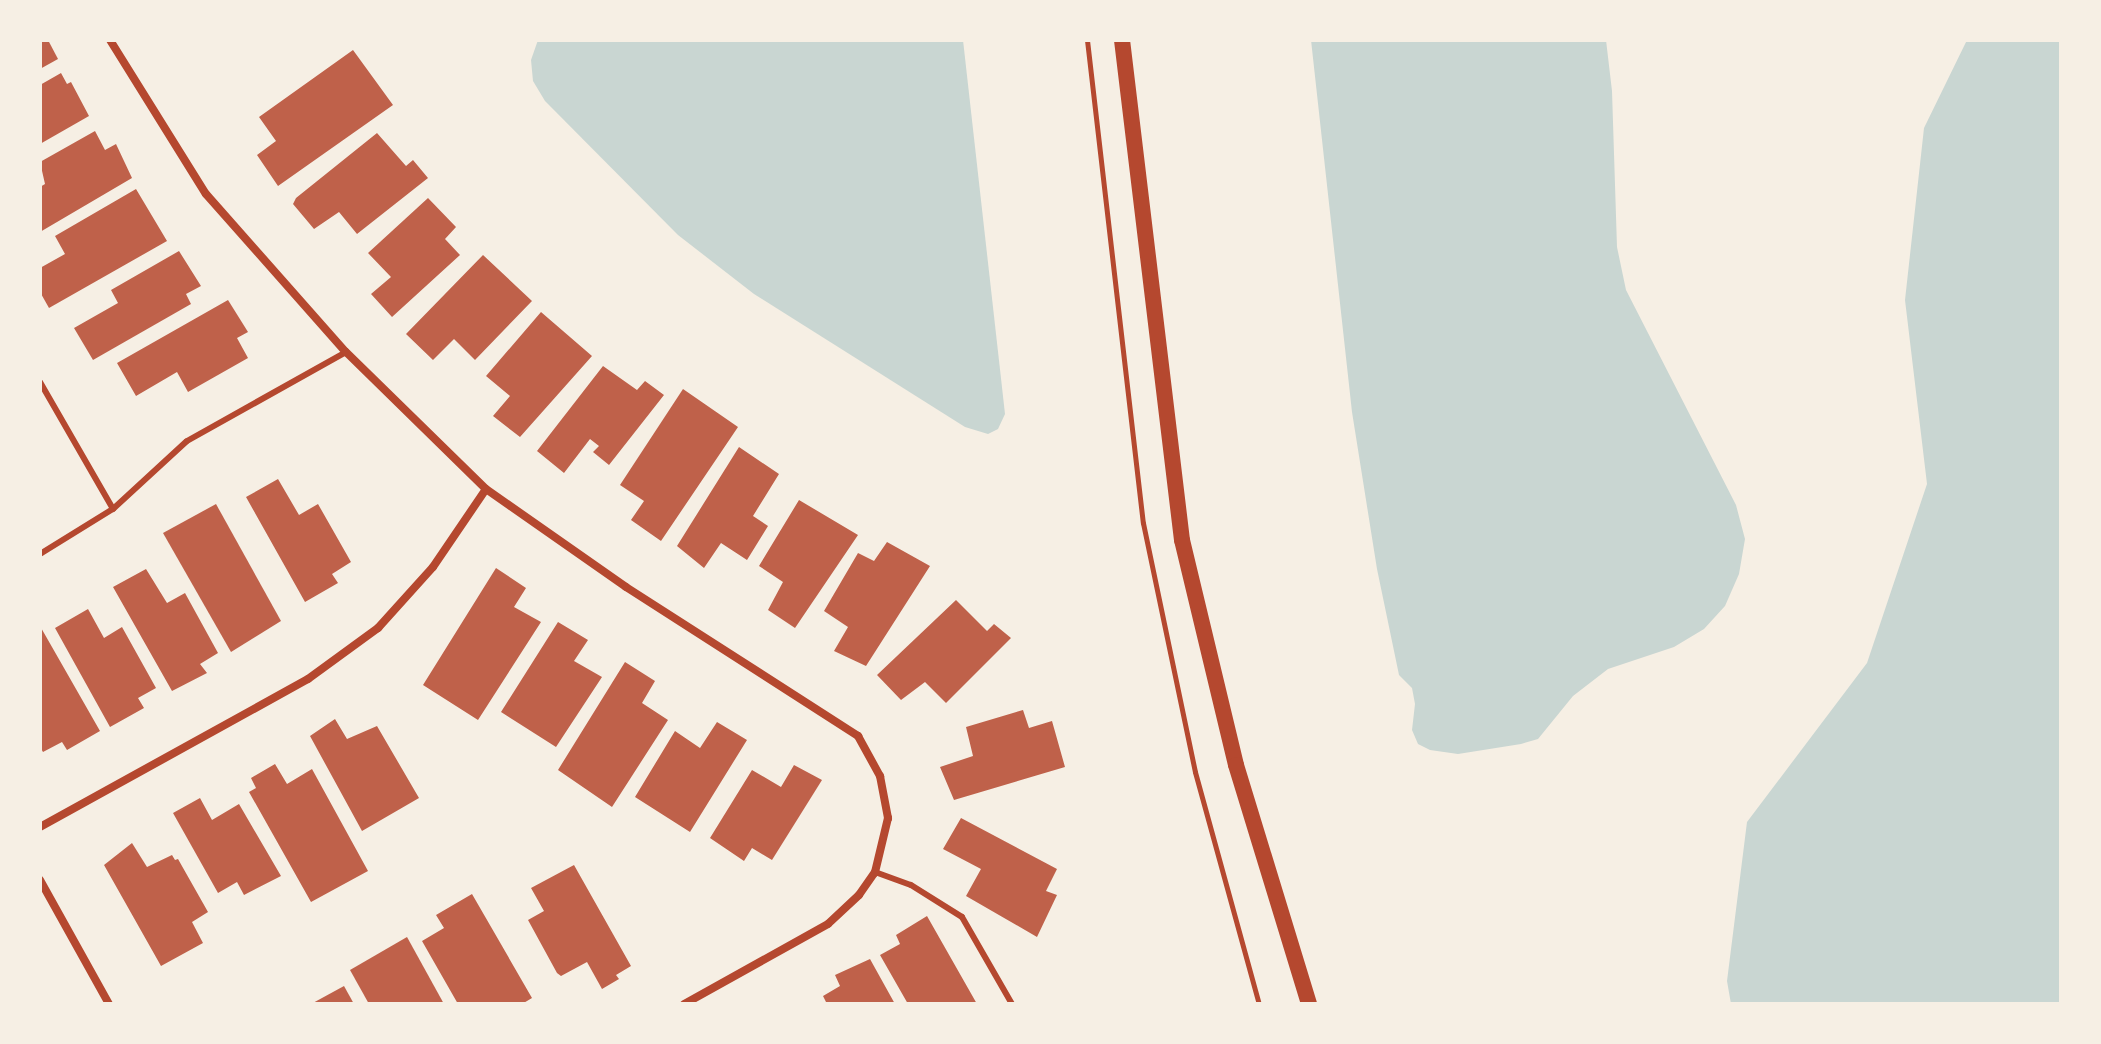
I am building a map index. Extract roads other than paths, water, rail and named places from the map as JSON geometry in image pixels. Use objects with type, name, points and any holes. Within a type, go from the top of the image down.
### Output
[{"type":"main road","points":[[1122,40],[1182,540],[1236,765],[1309,1004]]},
{"type":"street","points":[[110,40],[206,194],[346,352],[486,489],[626,587],[858,736],[880,776],[888,818],[875,872],[859,895],[828,924],[684,1004]]},
{"type":"street","points":[[40,827],[308,679],[378,628],[433,567],[486,489]]},
{"type":"street","points":[[40,880],[109,1004]]},
{"type":"lane","points":[[40,554],[113,509],[187,441],[346,352]]},
{"type":"lane","points":[[40,382],[113,509]]},
{"type":"lane","points":[[875,872],[911,885],[962,917],[1012,1004]]}]
